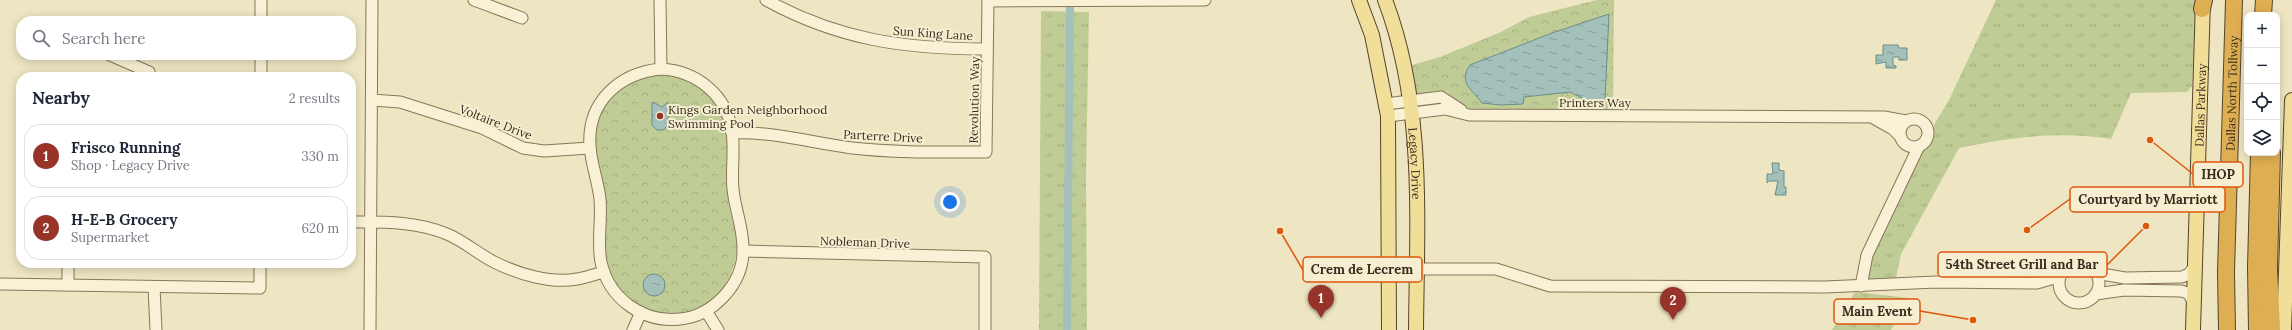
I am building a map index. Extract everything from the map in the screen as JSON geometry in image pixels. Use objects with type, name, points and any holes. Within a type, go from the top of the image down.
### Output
[{"type":"highway","name":"Dallas North Tollway","points":[[2227,330],[2226,272],[2234,0]]},
{"type":"highway","points":[[2263,12],[2264,0]]},
{"type":"highway","points":[[2257,330],[2256,267],[2259,156]]},
{"type":"highway","points":[[2272,156],[2269,268],[2272,330]]},
{"type":"main road","name":"Legacy Drive","points":[[1359,0],[1372,36],[1387,110],[1389,330]]},
{"type":"main road","name":"Legacy Drive","points":[[1385,0],[1400,43],[1412,107],[1416,152],[1416,330]]},
{"type":"main road","name":"Dallas Parkway","points":[[2193,330],[2203,3]]},
{"type":"main road","points":[[2284,330],[2292,100]]},
{"type":"main road","points":[[1389,269],[1417,269]]},
{"type":"street","points":[[261,0],[261,16]]},
{"type":"street","points":[[370,330],[372,0]]},
{"type":"street","points":[[474,0],[522,18]]},
{"type":"street","points":[[660,0],[661,69]]},
{"type":"street","name":"Sun King Lane","points":[[766,0],[796,16],[844,33],[888,44],[935,49],[987,49]]},
{"type":"street","points":[[988,0],[1205,0]]},
{"type":"street","name":"Revolution Way","points":[[986,152],[988,0]]},
{"type":"street","points":[[122,60],[150,72]]},
{"type":"street","points":[[261,60],[261,72]]},
{"type":"street","points":[[661,69],[682,72],[710,88],[726,110],[732,133],[733,190],[743,251],[743,261],[738,276],[727,294],[706,310],[693,317],[680,319],[653,317],[641,312],[621,300],[614,293],[600,261],[600,200],[590,148],[591,130],[594,116],[606,95],[617,84],[638,73],[661,69]]},
{"type":"street","name":"Voltaire Drive","points":[[372,100],[400,102],[482,128],[523,148],[544,151],[590,148]]},
{"type":"street","name":"Printers Way","points":[[1387,110],[1412,107],[1445,109],[1469,115],[1884,117],[1906,121]]},
{"type":"street","points":[[1873,118],[1893,128],[1910,146],[1919,146]]},
{"type":"street","points":[[1861,286],[1867,255],[1905,173],[1919,146],[1927,138],[1927,127],[1918,119],[1906,121],[1901,128],[1905,173]]},
{"type":"street","name":"Parterre Drive","points":[[732,133],[754,132],[779,135],[816,144],[877,151],[986,152]]},
{"type":"street","points":[[356,222],[419,225],[448,234],[495,262],[528,274],[552,280],[577,280],[604,272]]},
{"type":"street","name":"Nobleman Drive","points":[[743,251],[986,257],[986,330]]},
{"type":"street","points":[[1417,269],[1496,270],[1550,286],[1861,286],[1936,282],[2037,283],[2051,280],[2063,273],[2068,267],[2078,264],[2089,266],[2096,273],[2099,283],[2096,294],[2090,300],[2079,303],[2069,300],[2063,294],[2037,283]]},
{"type":"street","points":[[2096,273],[2124,278],[2182,277],[2190,274],[2194,267]]},
{"type":"street","points":[[68,268],[68,286]]},
{"type":"street","points":[[0,284],[260,288],[260,268]]},
{"type":"street","points":[[2063,273],[2060,283],[2063,294]]},
{"type":"street","points":[[154,287],[156,330]]},
{"type":"street","points":[[2096,294],[2124,290],[2181,291],[2188,293],[2193,301]]},
{"type":"street","points":[[706,310],[718,330]]},
{"type":"street","points":[[633,330],[641,312]]},
{"type":"green space","points":[[1597,0],[1614,0],[1613,110],[1472,110],[1458,103],[1447,92],[1435,91],[1417,95],[1413,87],[1412,65],[1440,57],[1501,32],[1529,17]]},
{"type":"green space","points":[[1996,0],[2197,0],[2192,86],[2187,92],[2131,93],[2111,139],[2072,135],[2035,136],[1959,148],[1901,254],[1896,278],[1872,281],[1867,276],[1880,238],[1920,152],[1931,141],[1934,125],[1949,100]]},
{"type":"green space","points":[[1041,11],[1089,12],[1086,176],[1087,330],[1039,330]]},
{"type":"green space","points":[[659,75],[681,79],[701,89],[717,104],[722,113],[727,142],[728,203],[737,235],[737,253],[734,266],[722,289],[703,306],[678,314],[666,314],[641,306],[621,291],[613,281],[608,270],[605,257],[607,214],[606,200],[596,156],[595,141],[597,126],[609,101],[619,91],[631,83],[644,78]]},
{"type":"green space","points":[[1855,292],[1909,298],[1891,330],[1832,330]]},
{"type":"water","points":[[1609,14],[1605,100],[1586,100],[1570,92],[1524,97],[1523,104],[1501,105],[1482,103],[1468,86],[1465,77],[1470,65],[1552,33]]},
{"type":"water","points":[[1883,45],[1898,45],[1899,48],[1907,48],[1907,60],[1899,60],[1899,57],[1893,57],[1893,65],[1896,66],[1896,68],[1886,68],[1886,62],[1876,64],[1876,55],[1883,55]]},
{"type":"water","name":"Kings Garden Neighborhood Swimming Pool","points":[[652,102],[662,107],[668,102],[668,125],[663,130],[657,130],[652,125]]},
{"type":"water","points":[[1772,163],[1779,163],[1779,170],[1784,171],[1784,187],[1786,187],[1786,195],[1775,195],[1778,181],[1769,181],[1767,183],[1767,174],[1773,174]]},
{"type":"water","points":[[654,274],[662,277],[665,285],[662,293],[654,296],[646,293],[643,285],[646,277]]},
{"type":"waterway","points":[[1067,330],[1070,0]]},
{"type":"place","name":"Kings Garden Neighborhood Swimming Pool","points":[[660,116]]},
{"type":"place","name":"IHOP","points":[[2150,140]]},
{"type":"place","name":"54th Street Grill and Bar","points":[[2146,226]]},
{"type":"place","name":"Courtyard by Marriott","points":[[2027,230]]},
{"type":"place","name":"Crem de Lecrem","points":[[1280,231]]},
{"type":"place","name":"Frisco Running","points":[[1321,318]]},
{"type":"place","name":"H-E-B Grocery","points":[[1673,320]]},
{"type":"place","name":"Main Event","points":[[1973,320]]}]
